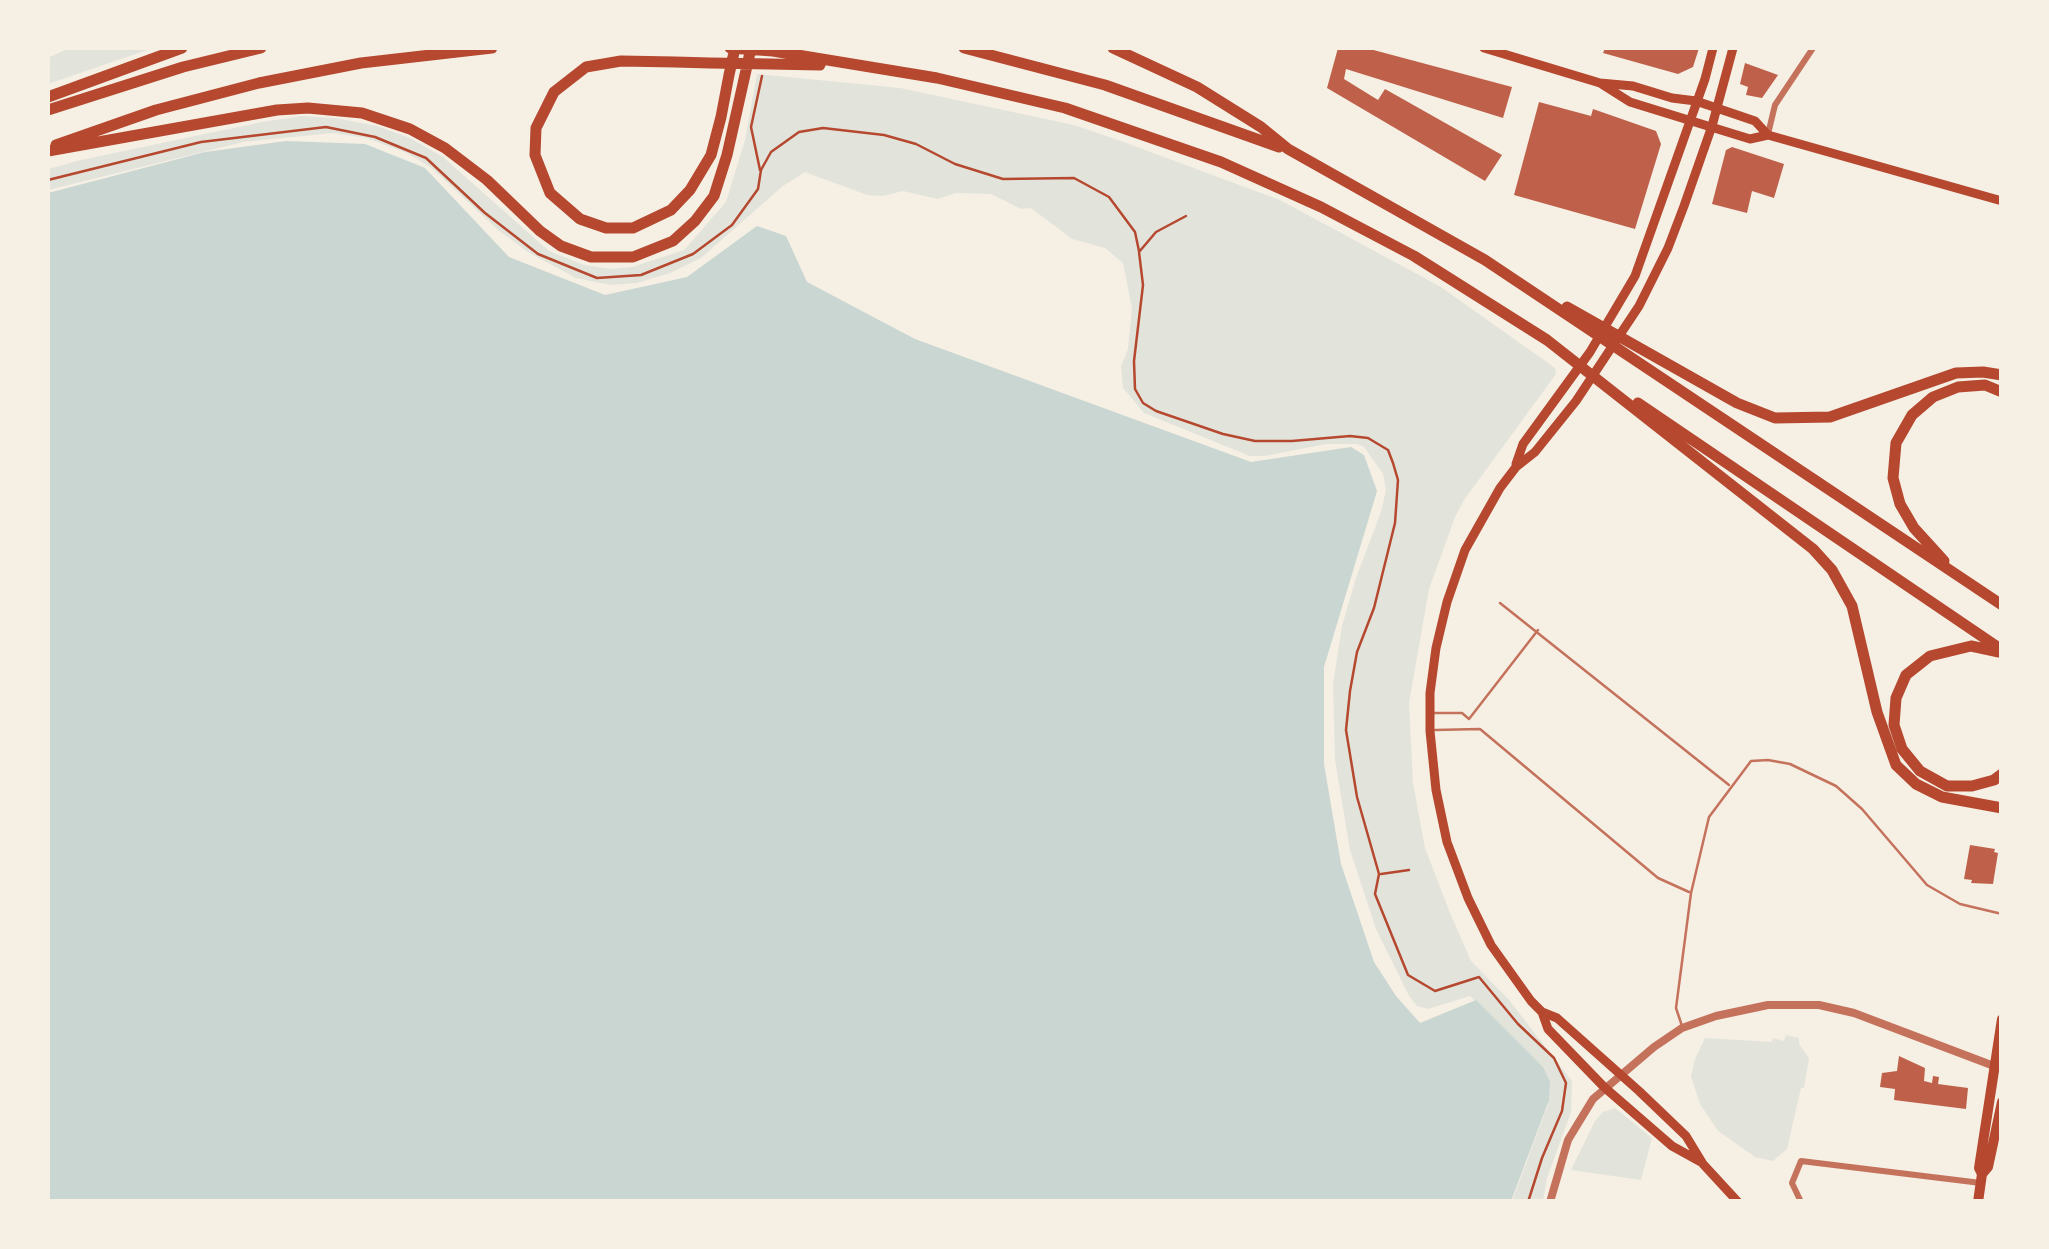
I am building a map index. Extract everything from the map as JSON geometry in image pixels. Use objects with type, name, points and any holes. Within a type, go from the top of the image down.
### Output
[{"type":"highway","points":[[48,97],[182,48]]},
{"type":"highway","points":[[48,110],[183,66],[261,48]]},
{"type":"highway","points":[[48,150],[156,110],[259,82],[361,63],[492,48]]},
{"type":"highway","points":[[769,63],[733,48],[711,154],[690,190],[672,210],[647,224],[619,229],[580,220],[559,203],[538,168],[535,141],[546,102],[564,82],[599,63],[710,63],[769,63],[855,66],[1021,96],[1128,128],[1221,162],[1399,248],[1564,353],[2002,651]]},
{"type":"highway","points":[[48,150],[277,110],[308,108],[362,113],[410,129],[445,148],[561,246],[591,257],[634,257],[673,242],[696,221],[714,196],[750,48]]},
{"type":"highway","points":[[964,48],[1105,85],[1288,149]]},
{"type":"highway","points":[[1113,48],[1197,87],[1260,126],[1288,149],[1485,260],[1585,322],[2002,604]]},
{"type":"highway","points":[[1636,354],[1762,415],[1789,419],[1856,410],[1956,374],[2002,375]]},
{"type":"highway","points":[[1954,572],[1914,528],[1900,504],[1893,478],[1896,443],[1912,415],[1933,397],[1958,386],[1985,385],[2002,392]]},
{"type":"highway","points":[[1612,388],[1792,531],[1832,570],[1846,593],[1860,632],[1877,712],[1896,765],[1916,784],[1942,797],[2002,808]]},
{"type":"highway","points":[[2002,651],[1971,646],[1930,656],[1906,675],[1896,698],[1894,725],[1902,749],[1920,771],[1947,786],[1972,786],[2002,774]]},
{"type":"highway","points":[[1978,1202],[1979,1168],[1998,1068],[2002,1019]]},
{"type":"highway","points":[[1981,1179],[1988,1167],[2002,1102]]},
{"type":"main road","points":[[1484,48],[1600,83],[1633,86],[1696,101],[1755,122],[1768,135]]},
{"type":"main road","points":[[1703,1164],[1672,1146],[1604,1087],[1548,1029],[1542,1012],[1492,945],[1452,858],[1436,790],[1430,713],[1436,648],[1450,590],[1474,532],[1516,467],[1522,444],[1590,352],[1634,276],[1713,48]]},
{"type":"main road","points":[[1516,467],[1535,452],[1576,401],[1639,306],[1670,242],[1718,109],[1733,48]]},
{"type":"main road","points":[[1600,83],[1630,102],[1750,139],[1768,135],[2002,201]]},
{"type":"main road","points":[[1542,1012],[1557,1018],[1686,1136],[1703,1164],[1738,1202]]},
{"type":"street","points":[[1768,135],[1775,105],[1814,48]]},
{"type":"street","points":[[1550,1202],[1568,1140],[1586,1108],[1604,1087],[1682,1028],[1742,1008],[1815,1005],[1854,1013],[1998,1068]]},
{"type":"street","points":[[1802,1202],[1792,1183],[1801,1161],[1981,1179]]},
{"type":"lane","points":[[1500,603],[1730,786]]},
{"type":"lane","points":[[1430,713],[1462,713],[1469,719],[1538,630]]},
{"type":"lane","points":[[1430,730],[1480,729],[1658,878],[1691,892]]},
{"type":"lane","points":[[1682,1028],[1676,1008],[1691,892],[1709,817],[1751,761],[1790,764],[1830,783],[1862,808],[1927,886],[1960,904],[2002,914]]},
{"type":"path","points":[[761,177],[751,127],[769,63]]},
{"type":"path","points":[[48,180],[200,142],[326,127],[376,137],[426,158],[485,214],[538,254],[597,278],[641,275],[693,254],[732,224],[758,189],[771,152],[799,132],[823,128],[884,134],[1002,179],[1074,178],[1109,196],[1135,232],[1139,252],[1143,285],[1134,361],[1135,389],[1144,403],[1156,412],[1255,440],[1368,438],[1388,450],[1398,480],[1395,523],[1374,608],[1357,652],[1346,730],[1357,797],[1379,874],[1375,894],[1408,975],[1434,991],[1479,976],[1518,1024],[1554,1058],[1566,1083],[1562,1112],[1528,1202]]},
{"type":"path","points":[[1139,252],[1156,232],[1186,216]]},
{"type":"path","points":[[1379,874],[1408,870]]},
{"type":"shaded area","points":[[69,48],[153,48],[48,84],[48,58]]},
{"type":"shaded area","points":[[757,74],[900,88],[1074,125],[1118,140],[1280,200],[1441,287],[1555,368],[1556,374],[1455,517],[1429,589],[1409,703],[1413,783],[1425,848],[1450,913],[1471,961],[1509,1000],[1572,1081],[1571,1112],[1547,1178],[1543,1201],[1512,1201],[1548,1104],[1543,1067],[1470,996],[1428,1009],[1417,1006],[1376,929],[1350,850],[1335,760],[1333,684],[1342,626],[1381,512],[1386,490],[1383,474],[1364,447],[1357,444],[1326,444],[1250,456],[1144,413],[1123,388],[1121,366],[1128,349],[1132,308],[1123,263],[1105,248],[1072,239],[1031,208],[1021,209],[991,194],[956,193],[938,199],[903,191],[867,195],[805,172],[783,186],[701,258],[637,283],[611,285],[576,278],[528,252],[498,230],[433,169],[407,153],[366,138],[333,133],[243,142],[48,190],[48,169],[81,160],[262,122],[301,116],[335,118],[377,126],[410,138],[443,157],[549,251],[584,265],[632,267],[684,250],[726,202],[745,140]]},
{"type":"shaded area","points":[[286,141],[365,144],[425,168],[509,257],[605,295],[687,277],[757,226],[786,236],[807,282],[915,339],[1251,462],[1351,447],[1364,455],[1377,491],[1324,667],[1324,764],[1341,864],[1374,962],[1420,1023],[1476,1000],[1543,1067],[1550,1082],[1549,1100],[1511,1201],[48,1201],[48,193],[205,152]]},
{"type":"shaded area","points":[[1786,1035],[1799,1038],[1809,1058],[1787,1149],[1773,1161],[1755,1157],[1718,1131],[1700,1104],[1691,1076],[1705,1038],[1772,1042],[1773,1038],[1784,1041]]},
{"type":"shaded area","points":[[1615,1108],[1652,1138],[1641,1180],[1571,1170],[1595,1121],[1603,1112]]},
{"type":"building","points":[[1338,48],[1366,48],[1512,87],[1503,118],[1346,69],[1344,79],[1378,100],[1385,89],[1502,155],[1485,181],[1327,88]]},
{"type":"building","points":[[1605,48],[1699,48],[1693,67],[1678,74],[1603,53]]},
{"type":"building","points":[[1745,63],[1778,75],[1762,98],[1746,95],[1748,87],[1740,84]]},
{"type":"building","points":[[1539,102],[1591,116],[1593,109],[1656,131],[1661,144],[1635,229],[1514,195]]},
{"type":"building","points":[[1732,147],[1784,164],[1774,198],[1752,191],[1747,213],[1712,204],[1726,150]]},
{"type":"building","points":[[1970,845],[1995,849],[1998,853],[1993,884],[1964,879]]},
{"type":"building","points":[[1899,1056],[1925,1068],[1924,1081],[1932,1083],[1933,1076],[1939,1077],[1938,1084],[1968,1088],[1966,1109],[1894,1100],[1895,1089],[1880,1087],[1882,1073],[1897,1071]]}]
